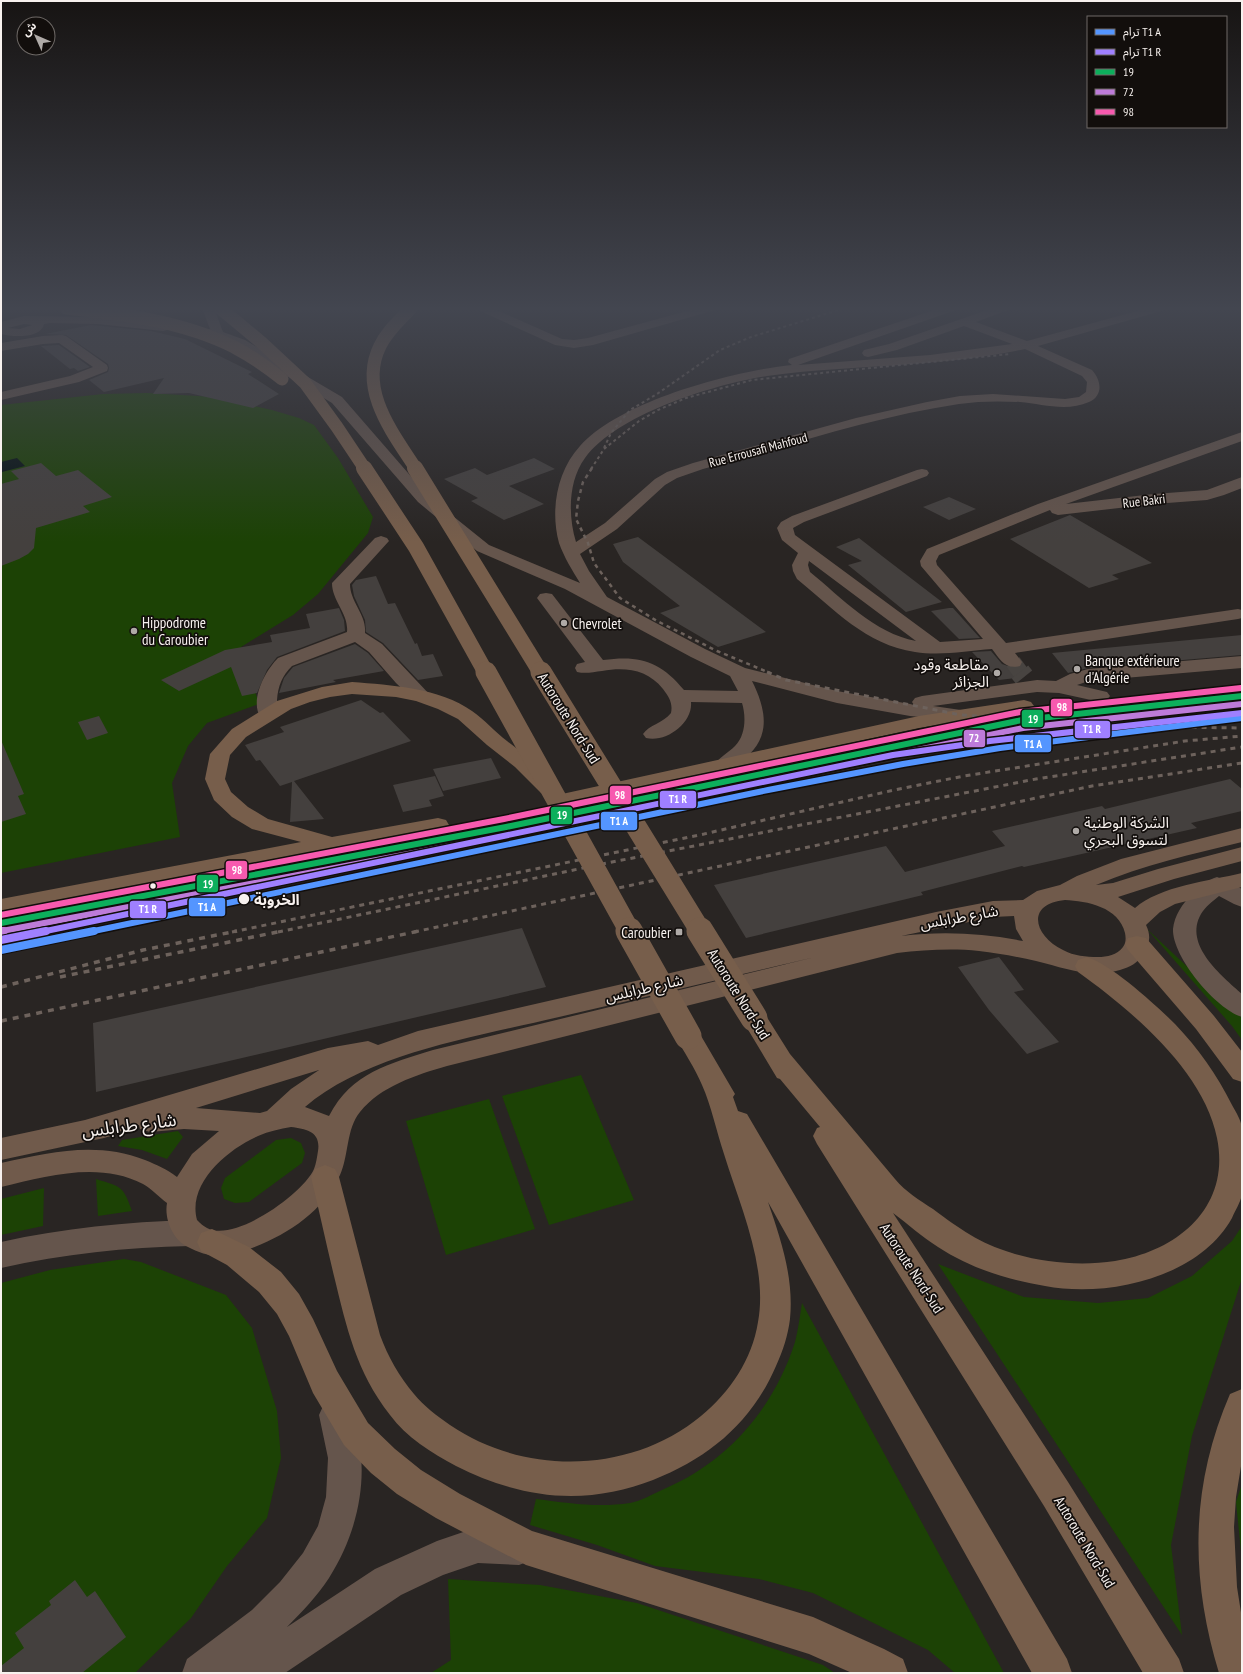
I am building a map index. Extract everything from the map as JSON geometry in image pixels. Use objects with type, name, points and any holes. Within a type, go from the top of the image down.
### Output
[{"type":"highway","points":[[289,386],[337,427]]},
{"type":"highway","points":[[307,386],[337,427],[416,547],[714,1082],[1053,1673]]},
{"type":"highway","name":"Autoroute Nord-Sud","points":[[373,386],[382,415],[779,1060],[1056,1494],[1165,1673]]},
{"type":"highway","points":[[1,907],[330,844],[505,813],[726,763],[1100,696],[1242,681]]},
{"type":"highway","points":[[330,844],[260,824],[240,812],[221,795],[215,779],[220,754],[239,733],[284,705],[329,691],[352,688],[396,691],[421,696],[445,705],[465,715],[494,741],[522,763],[553,794]]},
{"type":"highway","points":[[1,923],[506,827],[976,718],[1022,720],[1242,696]]},
{"type":"highway","points":[[1133,927],[1204,1022],[1225,1047],[1242,1072]]},
{"type":"highway","points":[[779,1060],[894,1198],[953,1241],[980,1254],[1008,1264],[1038,1272],[1096,1276],[1150,1266],[1173,1256],[1192,1243],[1209,1228],[1221,1211],[1229,1192],[1233,1172],[1233,1151],[1229,1130],[1222,1110],[1211,1090],[1195,1064],[1176,1040],[1131,997],[1087,966]]},
{"type":"highway","points":[[325,1177],[364,1334],[373,1360],[386,1384],[403,1406],[424,1426],[447,1444],[473,1457],[502,1468],[532,1475],[566,1478],[601,1477],[634,1470],[666,1458],[695,1441],[720,1422],[740,1399],[756,1374],[768,1348],[774,1321],[776,1294],[772,1259],[714,1082]]},
{"type":"highway","points":[[201,1238],[238,1256],[270,1282],[288,1304],[302,1329],[325,1382],[356,1434],[383,1461],[409,1482],[448,1506],[526,1547],[813,1636],[871,1662],[889,1673]]},
{"type":"highway","points":[[1238,1673],[1229,1649],[1219,1598],[1216,1557],[1217,1518],[1221,1479],[1230,1440],[1242,1405]]},
{"type":"main road","points":[[1065,892],[1082,882],[1117,868],[1242,835]]},
{"type":"main road","points":[[1166,874],[1142,894],[1131,907],[1134,951],[1120,962],[1087,966],[1057,958],[1038,945],[1027,930],[1025,922],[1029,908],[1040,898],[1047,895],[1065,892],[1089,894],[1115,890],[1166,874],[1242,854]]},
{"type":"main road","points":[[1133,927],[1152,906],[1158,903],[1185,893],[1242,880]]},
{"type":"main road","points":[[1089,894],[1110,902],[1133,927]]},
{"type":"main road","name":"شارع طرابلس","points":[[1,1149],[91,1129],[146,1121],[184,1118],[268,1121],[329,1077],[370,1058],[418,1041],[936,920],[992,909],[1029,908]]},
{"type":"main road","name":"شارع طرابلس","points":[[334,1148],[342,1117],[356,1096],[390,1076],[414,1065],[447,1056],[897,945],[946,940],[971,941],[1004,945],[1057,958]]},
{"type":"main road","points":[[91,1129],[328,1058],[418,1041]]},
{"type":"main road","points":[[291,1116],[305,1117],[317,1121],[326,1128],[332,1137],[334,1148],[325,1177],[304,1202],[290,1214],[258,1233],[226,1242],[201,1238],[184,1225],[180,1216],[183,1199],[188,1183],[197,1168],[209,1154],[224,1141],[241,1131],[268,1121],[291,1116]]},
{"type":"main road","name":"شارع طرابلس","points":[[1,1175],[73,1160],[94,1159],[123,1165],[152,1175],[183,1199]]},
{"type":"street","points":[[1,396],[43,386]]},
{"type":"street","points":[[314,386],[337,400],[424,499],[483,548],[571,585],[698,653],[738,672],[837,697],[892,707],[976,718]]},
{"type":"street","points":[[602,601],[580,571],[564,530],[562,514],[564,496],[573,466],[579,456],[600,436],[628,418],[670,398],[711,386]]},
{"type":"street","name":"Rue Errousafi Mahfoud","points":[[572,552],[611,526],[660,482],[672,475],[686,470],[872,418],[930,405],[990,397],[1058,403],[1072,402],[1080,401],[1092,393],[1094,386]]},
{"type":"street","points":[[1004,651],[933,572],[929,566],[929,556],[939,548],[1044,507],[1242,436]]},
{"type":"street","points":[[922,473],[792,521],[785,528],[788,537],[936,648]]},
{"type":"street","name":"Rue Bakri","points":[[1044,507],[1065,511],[1154,499],[1207,495],[1219,492],[1242,482]]},
{"type":"street","points":[[356,635],[357,624],[341,592],[341,583],[381,541]]},
{"type":"street","points":[[809,552],[800,562],[800,569],[803,575],[868,628],[897,643],[916,647],[1004,651],[1238,614]]},
{"type":"street","points":[[546,598],[591,667],[627,664],[651,669],[660,674],[682,703],[678,717],[672,724],[653,734]]},
{"type":"street","points":[[268,714],[267,692],[278,667],[285,662],[356,635],[366,639],[382,653],[400,676],[421,696]]},
{"type":"street","points":[[1059,687],[1067,682],[1088,676],[1242,662]]},
{"type":"street","points":[[726,763],[747,745],[752,733],[754,721],[751,697],[738,672]]},
{"type":"street","points":[[892,707],[1028,682],[1100,696]]},
{"type":"street","points":[[677,696],[751,697]]},
{"type":"street","points":[[1242,899],[1217,885],[1196,904],[1189,915],[1186,928],[1187,941],[1192,956],[1202,970],[1242,1008]]},
{"type":"street","points":[[1,1255],[40,1246],[87,1239],[145,1234],[201,1238]]},
{"type":"street","points":[[201,1673],[270,1618],[301,1588],[324,1554],[338,1520],[345,1488],[346,1458],[342,1436],[325,1382]]},
{"type":"street","points":[[251,1673],[388,1582],[437,1559],[478,1545],[526,1547]]},
{"type":"green space","name":"Hippodrome du Caroubier","points":[[147,393],[215,397],[272,410],[299,418],[314,425],[338,458],[373,517],[368,533],[318,594],[293,615],[241,647],[259,704],[207,723],[188,746],[172,783],[180,837],[1,873],[1,405],[103,394]]},
{"type":"green space","points":[[1147,929],[1242,1018],[1242,1040],[1232,1026]]},
{"type":"green space","points":[[581,1075],[634,1200],[549,1225],[502,1096]]},
{"type":"green space","points":[[489,1099],[535,1229],[446,1255],[406,1121]]},
{"type":"green space","points":[[178,1131],[183,1137],[167,1159],[142,1150],[118,1146],[122,1140]]},
{"type":"green space","points":[[291,1138],[301,1143],[305,1153],[302,1163],[249,1202],[235,1203],[224,1199],[221,1188],[225,1178],[276,1140]]},
{"type":"green space","points":[[96,1179],[120,1188],[126,1196],[132,1211],[98,1216]]},
{"type":"green space","points":[[44,1188],[43,1226],[1,1235],[1,1199]]},
{"type":"green space","points":[[1242,1226],[1242,1278],[1192,1436],[1171,1545],[1182,1635],[938,1264],[1024,1297],[1098,1303],[1148,1298],[1192,1276],[1232,1241]]},
{"type":"green space","points":[[124,1259],[141,1262],[226,1295],[252,1328],[277,1411],[281,1458],[267,1518],[227,1566],[191,1618],[135,1673],[1,1673],[1,1283],[50,1270]]},
{"type":"green space","points":[[802,1303],[1004,1673],[955,1673],[928,1650],[813,1593],[759,1579],[655,1566],[597,1545],[530,1525],[536,1499],[594,1505],[630,1503],[647,1497],[687,1478],[709,1464],[746,1430],[775,1389],[795,1342]]},
{"type":"green space","points":[[1242,1484],[1242,1561],[1236,1502]]},
{"type":"green space","points":[[448,1579],[540,1585],[637,1603],[823,1665],[835,1673],[431,1673],[451,1660]]},
{"type":"shaded area","points":[[17,458],[25,466],[1,471],[1,462]]},
{"type":"building","points":[[97,386],[129,386],[104,392]]},
{"type":"building","points":[[158,386],[267,386],[279,394],[253,408],[189,393],[153,394]]},
{"type":"building","points":[[534,458],[555,469],[509,486],[544,504],[504,520],[471,501],[478,498],[444,479],[475,468],[487,475]]},
{"type":"building","points":[[41,463],[56,476],[78,470],[112,497],[83,506],[90,512],[36,528],[34,548],[28,554],[19,559],[1,566],[1,484],[19,479],[11,471]]},
{"type":"building","points":[[949,497],[976,509],[949,520],[923,507]]},
{"type":"building","points":[[1070,515],[1152,563],[1112,575],[1119,579],[1089,588],[1010,539]]},
{"type":"building","points":[[638,537],[766,632],[718,647],[660,613],[680,606],[623,562],[613,544]]},
{"type":"building","points":[[859,538],[942,602],[906,612],[848,565],[862,561],[836,547]]},
{"type":"building","points":[[376,576],[388,604],[395,603],[415,644],[417,643],[422,656],[433,654],[443,676],[418,680],[383,643],[366,632],[365,620],[354,596],[352,585],[356,580]]},
{"type":"building","points":[[339,608],[344,620],[345,631],[277,657],[267,670],[257,693],[242,696],[231,667],[179,691],[161,680],[225,650],[272,642],[270,635],[310,628],[306,614]]},
{"type":"building","points":[[953,608],[980,638],[959,639],[931,611]]},
{"type":"building","points":[[1242,635],[1242,655],[1088,668],[1068,673],[1052,653]]},
{"type":"building","points":[[355,644],[368,653],[384,671],[333,680],[336,682],[279,693],[284,678],[293,667]]},
{"type":"building","points":[[991,651],[1002,664],[1014,668],[1023,677],[999,680],[972,652]]},
{"type":"building","points":[[361,700],[380,713],[383,712],[411,741],[294,781],[324,819],[290,822],[292,782],[280,786],[260,760],[256,761],[245,745],[284,732],[280,727]]},
{"type":"building","points":[[99,716],[108,733],[87,740],[78,722]]},
{"type":"building","points":[[1,740],[24,794],[18,796],[26,814],[1,822]]},
{"type":"building","points":[[491,758],[501,778],[443,791],[433,769]]},
{"type":"building","points":[[435,776],[444,796],[429,800],[432,806],[403,812],[393,785]]},
{"type":"building","points":[[1230,779],[1242,789],[1242,811],[1191,823],[1197,828],[1024,867],[1022,866],[921,892],[923,895],[746,938],[714,885],[886,846],[905,872],[1005,846],[992,831],[1102,806],[1105,809]]},
{"type":"building","points":[[522,928],[546,987],[96,1092],[93,1023]]},
{"type":"building","points":[[999,957],[1024,990],[1014,992],[1059,1042],[1027,1054],[989,1010],[958,967]]},
{"type":"building","points":[[75,1580],[87,1597],[95,1591],[126,1637],[82,1673],[1,1673],[1,1666],[24,1648],[15,1633],[51,1605],[49,1601]]},
{"type":"tunnel","points":[[1013,662],[1021,673]]},
{"type":"tunnel","points":[[1020,672],[1024,677]]},
{"type":"railway","points":[[604,448],[611,433],[630,410],[668,386]]},
{"type":"railway","points":[[591,469],[604,449],[639,421],[658,410],[686,398],[730,386]]},
{"type":"railway","points":[[592,468],[583,482],[578,501],[576,519],[588,543],[594,563],[620,598],[657,621],[717,651],[770,673]]},
{"type":"railway","points":[[767,672],[786,680],[961,715],[1166,727],[1242,728]]},
{"type":"railway","points":[[232,932],[704,834],[894,790],[964,776],[1185,741],[1242,736]]},
{"type":"railway","points":[[278,932],[607,863],[1036,779],[1242,747]]},
{"type":"railway","points":[[414,932],[1092,786],[1242,763]]},
{"type":"railway","points":[[1,987],[143,950],[237,931]]},
{"type":"railway","points":[[60,977],[282,931]]},
{"type":"railway","points":[[1,1021],[419,931]]},
{"type":"transit line","name":"98","points":[[1,915],[504,819],[1020,712],[1241,688]]},
{"type":"transit line","name":"19","points":[[1,923],[506,827],[1022,720],[1242,696]]},
{"type":"transit line","name":"72","points":[[2,931],[508,835],[1023,728],[1242,704]]},
{"type":"transit line","points":[[1,940],[893,755],[990,741],[1242,713]]},
{"type":"transit line","points":[[1,950],[768,790],[903,764],[1000,748],[1242,718]]},
{"type":"place","name":"Chevrolet","points":[[564,623]]},
{"type":"place","name":"Hippodrome du Caroubier","points":[[134,631]]},
{"type":"place","name":"Banque extérieure d'Algérie","points":[[1077,669]]},
{"type":"place","name":"مقاطعة وقود الجزائر","points":[[997,673]]},
{"type":"place","name":"الشركة الوطنية لتسوق البحري","points":[[1076,831]]},
{"type":"place","name":"الخروبة","points":[[244,899]]},
{"type":"place","name":"Caroubier","points":[[679,932]]}]
